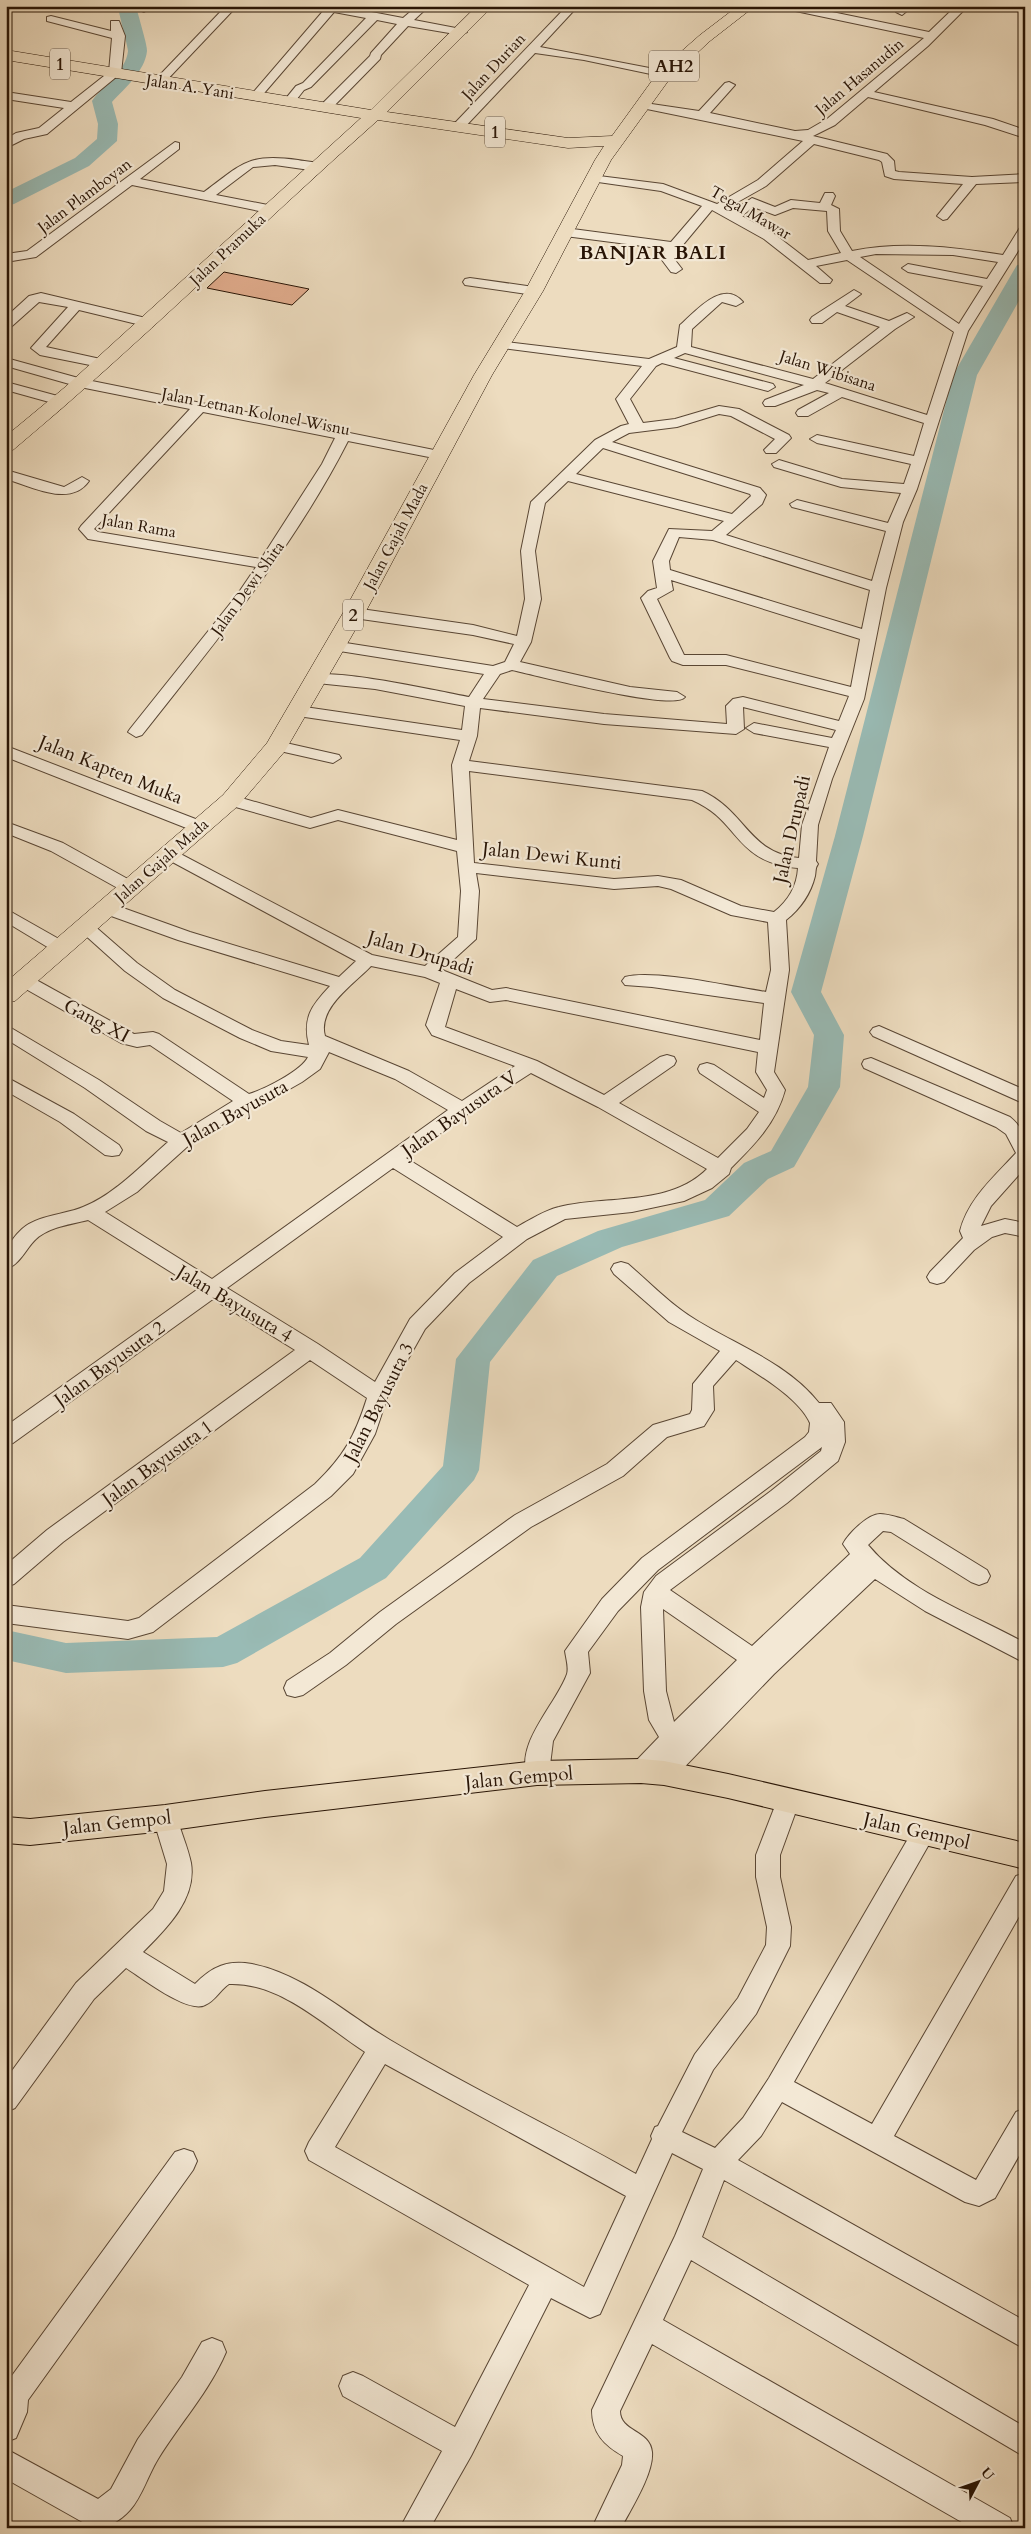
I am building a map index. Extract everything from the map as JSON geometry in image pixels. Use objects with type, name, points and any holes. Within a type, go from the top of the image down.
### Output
[{"type":"highway","name":"Jalan Pramuka","points":[[6,446],[70,392],[145,322],[176,297],[269,209],[374,114],[486,6]]},
{"type":"highway","name":"AH2","points":[[616,140],[664,74],[705,38],[748,6]]},
{"type":"highway","name":"Jalan A. Yani","points":[[6,55],[255,97],[374,114]]},
{"type":"highway","name":"1","points":[[374,114],[568,143],[616,140]]},
{"type":"highway","name":"2","points":[[599,169],[616,140]]},
{"type":"highway","points":[[568,143],[597,153],[599,169]]},
{"type":"highway","name":"Jalan Gajah Mada","points":[[6,995],[129,887],[171,854],[231,800],[277,746],[317,678],[333,646],[354,613],[437,459],[534,292],[599,169]]},
{"type":"main road","name":"Jalan Gempol","points":[[6,1830],[30,1832],[165,1818],[265,1804],[537,1773],[653,1772],[788,1800],[986,1845],[1025,1856]]},
{"type":"street","points":[[160,81],[232,6]]},
{"type":"street","points":[[325,108],[376,57],[375,55],[406,22],[424,6]]},
{"type":"street","name":"Jalan Durian","points":[[458,127],[531,48],[573,6]]},
{"type":"street","points":[[786,6],[930,36]]},
{"type":"street","name":"Jalan Hasanudin","points":[[642,104],[702,114],[795,135],[806,134],[820,129],[963,6]]},
{"type":"street","points":[[255,97],[328,7],[373,13],[406,22],[461,32]]},
{"type":"street","points":[[289,102],[300,88],[307,85],[327,65],[373,13]]},
{"type":"street","points":[[51,19],[119,36]]},
{"type":"street","points":[[6,144],[20,136],[43,131],[116,74],[114,58],[119,36],[114,23]]},
{"type":"street","points":[[531,48],[664,74]]},
{"type":"street","points":[[702,114],[729,85]]},
{"type":"street","points":[[864,93],[989,122],[1025,134]]},
{"type":"street","points":[[6,95],[73,106]]},
{"type":"street","points":[[6,134],[20,136]]},
{"type":"street","points":[[795,135],[884,157],[888,161],[888,173],[898,176],[972,181],[1025,178]]},
{"type":"street","points":[[676,269],[668,260],[674,246],[702,216],[713,207],[762,184],[811,140]]},
{"type":"street","name":"Jalan Plamboyan","points":[[6,258],[31,254],[76,223],[175,146]]},
{"type":"street","points":[[208,195],[243,168],[257,162],[274,161],[317,167]]},
{"type":"street","name":"Tegal Mawar","points":[[599,169],[661,187],[732,216],[781,244],[804,265],[825,280]]},
{"type":"street","points":[[130,181],[208,195],[269,209]]},
{"type":"street","points":[[943,216],[972,181]]},
{"type":"street","points":[[732,216],[740,213],[742,208],[752,202],[775,212],[790,204],[827,202],[833,209],[834,231],[848,255],[914,302],[961,331]]},
{"type":"street","points":[[931,421],[961,331],[1025,229]]},
{"type":"street","points":[[565,232],[674,246]]},
{"type":"street","points":[[804,265],[876,250],[953,251],[1006,259]]},
{"type":"street","points":[[908,268],[992,284]]},
{"type":"street","points":[[470,282],[534,292]]},
{"type":"street","points":[[817,320],[854,294]]},
{"type":"street","points":[[6,324],[36,298],[45,298],[77,305],[145,322]]},
{"type":"street","points":[[638,427],[623,399],[656,361],[684,349],[685,328],[700,314],[719,298],[727,298],[736,302]]},
{"type":"street","points":[[77,305],[38,348],[45,352],[100,363]]},
{"type":"street","points":[[835,307],[890,326]]},
{"type":"street","points":[[770,403],[806,390],[890,326],[907,317]]},
{"type":"street","points":[[503,344],[656,361],[768,387]]},
{"type":"street","name":"Jalan Wibisana","points":[[684,349],[815,384],[931,421]]},
{"type":"street","points":[[6,362],[70,392]]},
{"type":"street","points":[[6,386],[70,392]]},
{"type":"street","name":"Jalan Letnan Kolonel Wisnu","points":[[70,392],[196,412],[437,459]]},
{"type":"street","points":[[803,413],[839,393]]},
{"type":"street","points":[[511,666],[524,642],[533,598],[528,552],[538,502],[600,443],[626,429],[677,423],[710,411],[730,410],[784,438],[771,450]]},
{"type":"street","name":"Jalan Rama","points":[[196,412],[86,529],[93,536],[266,564]]},
{"type":"street","name":"Jalan Drupadi","points":[[777,918],[789,909],[798,896],[809,864],[810,825],[824,779],[857,693],[878,588],[895,529],[910,489],[931,421]]},
{"type":"street","points":[[817,439],[919,461]]},
{"type":"street","name":"Jalan Dewi Shita","points":[[136,732],[225,621],[266,564],[329,464],[340,440]]},
{"type":"street","points":[[600,443],[755,491],[760,498],[736,520],[714,536]]},
{"type":"street","points":[[780,464],[841,483],[910,489]]},
{"type":"street","points":[[6,474],[63,490],[70,490],[82,481]]},
{"type":"street","points":[[566,476],[736,520]]},
{"type":"street","points":[[797,504],[895,529]]},
{"type":"street","points":[[857,693],[726,660],[683,660],[678,658],[649,598],[653,594],[665,590],[661,572],[661,561],[674,532],[714,536],[878,588]]},
{"type":"street","points":[[661,572],[868,636]]},
{"type":"street","points":[[354,613],[473,630],[524,642]]},
{"type":"street","points":[[333,646],[494,672],[511,666],[622,690],[677,697]]},
{"type":"street","name":"Jalan Dewi Kunti","points":[[430,972],[468,939],[470,891],[466,867],[460,765],[469,736],[473,702],[494,672]]},
{"type":"street","points":[[317,678],[362,682],[473,702],[633,722],[736,729],[734,706],[739,702],[844,727]]},
{"type":"street","points":[[298,711],[469,736]]},
{"type":"street","points":[[754,728],[837,744]]},
{"type":"street","points":[[277,746],[333,758]]},
{"type":"street","name":"Jalan Kapten Muka","points":[[6,751],[200,827]]},
{"type":"street","points":[[460,765],[696,796],[708,800],[722,810],[764,855],[773,859],[809,864]]},
{"type":"street","points":[[231,800],[310,823],[316,824],[328,816],[338,815],[466,848]]},
{"type":"street","points":[[6,827],[57,846],[129,887]]},
{"type":"street","name":"Jalan Drupadi","points":[[171,854],[367,960],[430,972],[490,996],[506,994],[767,1048]]},
{"type":"street","name":"Jalan Dewi Kunti","points":[[466,867],[614,884],[658,881],[675,884],[743,913],[777,918]]},
{"type":"street","points":[[106,908],[192,939],[342,984]]},
{"type":"street","points":[[6,914],[60,947]]},
{"type":"street","points":[[722,1169],[754,1134],[770,1110],[776,1090],[765,1072],[774,999],[780,970],[777,918]]},
{"type":"street","points":[[85,927],[131,967],[169,994],[246,1034],[278,1047],[319,1046],[402,1075],[462,1109]]},
{"type":"street","points":[[319,1046],[314,1030],[321,1006],[367,960]]},
{"type":"street","name":"Gang XI","points":[[23,980],[128,1039],[137,1041],[153,1038],[247,1101]]},
{"type":"street","points":[[450,981],[435,1024],[438,1031],[530,1065]]},
{"type":"street","points":[[631,981],[652,981],[774,999]]},
{"type":"street","points":[[6,1030],[92,1084],[153,1126],[181,1141]]},
{"type":"street","points":[[879,1032],[1025,1098]]},
{"type":"street","name":"Jalan Bayusuta","points":[[6,1262],[23,1239],[36,1228],[90,1212],[130,1187],[181,1141],[247,1101],[265,1095],[313,1066],[319,1046]]},
{"type":"street","points":[[605,1103],[668,1061]]},
{"type":"street","points":[[871,1064],[1003,1122],[1013,1130],[1024,1156],[996,1187],[974,1218],[970,1231],[975,1241]]},
{"type":"street","name":"Jalan Bayusuta V","points":[[212,1290],[462,1109],[530,1065],[605,1103],[722,1169]]},
{"type":"street","points":[[707,1069],[770,1110]]},
{"type":"street","points":[[6,1083],[66,1118],[112,1150]]},
{"type":"street","points":[[393,1159],[517,1236]]},
{"type":"street","name":"Jalan Bayusuta 3","points":[[6,1614],[128,1630],[145,1626],[323,1490],[345,1468],[368,1428],[378,1395],[418,1324],[462,1278],[517,1236],[561,1213],[632,1205],[677,1196],[705,1183],[722,1169]]},
{"type":"street","name":"Jalan Bayusuta 4","points":[[90,1212],[212,1290],[311,1349],[378,1395]]},
{"type":"street","points":[[937,1277],[962,1250],[989,1230],[1007,1226],[1025,1230]]},
{"type":"street","points":[[537,1773],[538,1754],[542,1740],[579,1673],[576,1651],[606,1608],[626,1585],[650,1564],[808,1448],[820,1435],[821,1421],[814,1409],[774,1376],[734,1349],[710,1338],[683,1322],[621,1269]]},
{"type":"street","name":"Jalan Bayusuta 2","points":[[6,1437],[212,1290]]},
{"type":"street","name":"Jalan Bayusuta 1","points":[[6,1578],[55,1536],[311,1349]]},
{"type":"street","points":[[295,1688],[338,1659],[388,1618],[523,1521],[616,1470],[660,1431],[697,1420],[703,1410],[703,1384],[734,1349]]},
{"type":"street","points":[[672,1739],[661,1720],[655,1691],[652,1606],[656,1592],[664,1582],[779,1496],[830,1455],[834,1442],[833,1422],[820,1404],[792,1382],[791,1372]]},
{"type":"street","points":[[979,1576],[896,1525],[879,1522],[854,1544],[868,1561],[925,1600],[1025,1654]]},
{"type":"street","points":[[653,1772],[672,1739],[759,1663],[868,1561]]},
{"type":"street","points":[[656,1592],[759,1663]]},
{"type":"street","points":[[653,1772],[759,1663]]},
{"type":"street","points":[[380,2048],[318,2151],[590,2304],[664,2136],[704,2062],[747,2006],[778,1946],[779,1927],[768,1877],[768,1854],[788,1800]]},
{"type":"street","points":[[6,2100],[85,1991],[162,1917],[176,1892],[179,1864],[165,1818]]},
{"type":"street","points":[[606,2528],[636,2467],[638,2457],[634,2446],[612,2433],[606,2419],[606,2410],[686,2242],[718,2163],[752,2127],[778,2086],[924,1832]]},
{"type":"street","points":[[877,2140],[1025,1883]]},
{"type":"street","points":[[124,1953],[192,1996],[198,1997],[205,1992],[212,1981],[221,1975],[232,1972],[280,1984],[380,2048],[640,2190]]},
{"type":"street","points":[[778,2086],[974,2194],[979,2194],[986,2189],[1025,2120]]},
{"type":"street","points":[[664,2136],[718,2163],[1025,2336]]},
{"type":"street","points":[[6,2428],[16,2401],[10,2392],[184,2161]]},
{"type":"street","points":[[686,2242],[1025,2443]]},
{"type":"street","points":[[414,2528],[461,2446],[546,2280]]},
{"type":"street","points":[[647,2326],[1000,2528]]},
{"type":"street","points":[[6,2463],[95,2514],[104,2513],[122,2499],[148,2449],[192,2387],[212,2352]]},
{"type":"street","points":[[353,2386],[461,2446]]},
{"type":"building","points":[[224,272],[309,289],[292,305],[207,288]]},
{"type":"waterway","points":[[7,200],[82,162],[107,141],[108,124],[102,101],[133,66],[138,50],[130,26],[127,6]]},
{"type":"waterway","points":[[6,1645],[66,1658],[223,1652],[373,1568],[461,1470],[473,1359],[545,1268],[610,1239],[717,1208],[756,1171],[783,1159],[824,1087],[829,1035],[806,992],[849,836],[965,375],[1025,270]]},
{"type":"district","name":"BANJAR BALI","points":[[653,252]]}]
